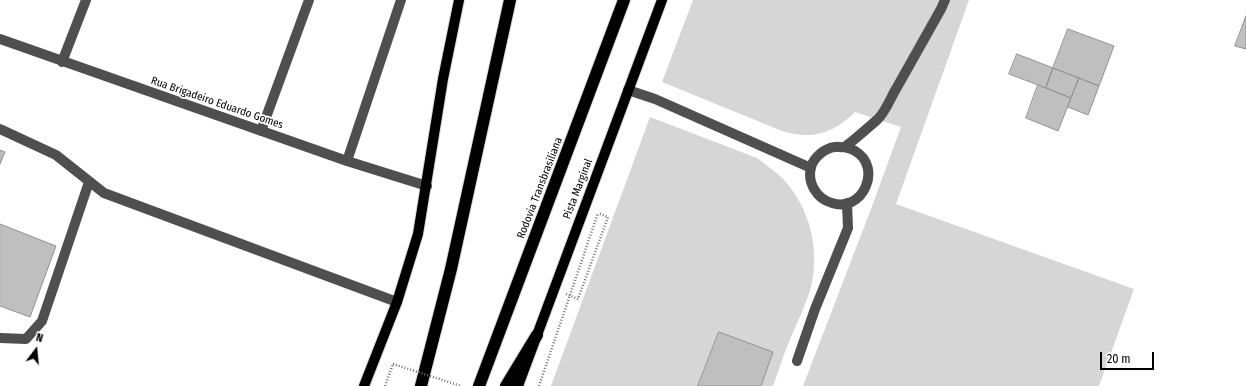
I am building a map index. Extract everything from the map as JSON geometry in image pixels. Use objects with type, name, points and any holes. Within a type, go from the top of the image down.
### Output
[{"type":"highway","points":[[421,386],[451,269],[510,0]]},
{"type":"highway","name":"Rodovia Transbrasiliana","points":[[479,386],[624,0]]},
{"type":"highway","points":[[506,386],[537,335]]},
{"type":"main road","points":[[364,386],[397,302],[418,234],[427,186],[443,79],[459,0]]},
{"type":"main road","name":"Pista Marginal","points":[[518,386],[662,0]]},
{"type":"street","points":[[62,62],[86,0]]},
{"type":"street","points":[[261,131],[308,0]]},
{"type":"street","points":[[348,161],[401,0]]},
{"type":"street","points":[[844,147],[879,119],[941,9],[944,0]]},
{"type":"street","name":"Rua Brigadeiro Eduardo Gomes","points":[[0,39],[348,161],[427,186]]},
{"type":"street","points":[[628,90],[655,99],[811,168]]},
{"type":"street","points":[[0,129],[56,156],[104,193],[397,302]]},
{"type":"street","points":[[834,147],[844,147],[856,152],[862,157],[867,166],[869,175],[867,185],[862,194],[854,201],[847,203],[832,203],[823,199],[815,191],[811,181],[811,168],[817,157],[825,150],[834,147]]},
{"type":"street","points":[[0,338],[26,339],[42,321],[89,182]]},
{"type":"street","points":[[797,361],[815,309],[848,228],[847,203]]},
{"type":"path","points":[[539,386],[598,213],[608,217],[578,299],[553,290]]},
{"type":"path","points":[[385,386],[393,364],[461,386]]},
{"type":"shaded area","points":[[693,0],[969,0],[896,204],[1134,289],[1099,386],[803,386],[901,127],[855,112],[839,126],[822,133],[812,135],[793,134],[782,131],[662,82]]},
{"type":"shaded area","points":[[650,117],[757,158],[783,179],[800,202],[806,216],[813,244],[814,258],[811,287],[773,386],[551,386]]},
{"type":"building","points":[[1246,16],[1246,49],[1235,46]]},
{"type":"building","points":[[1068,29],[1114,46],[1099,86],[1053,68]]},
{"type":"building","points":[[1017,54],[1053,68],[1046,88],[1009,74]]},
{"type":"building","points":[[1053,68],[1079,78],[1071,98],[1046,88]]},
{"type":"building","points":[[1079,78],[1099,86],[1088,115],[1068,107]]},
{"type":"building","points":[[1038,85],[1071,98],[1058,131],[1026,118]]},
{"type":"building","points":[[0,150],[5,152],[0,164]]},
{"type":"building","points":[[0,224],[56,246],[30,317],[0,306]]},
{"type":"building","points":[[719,332],[773,352],[761,386],[698,386]]}]
